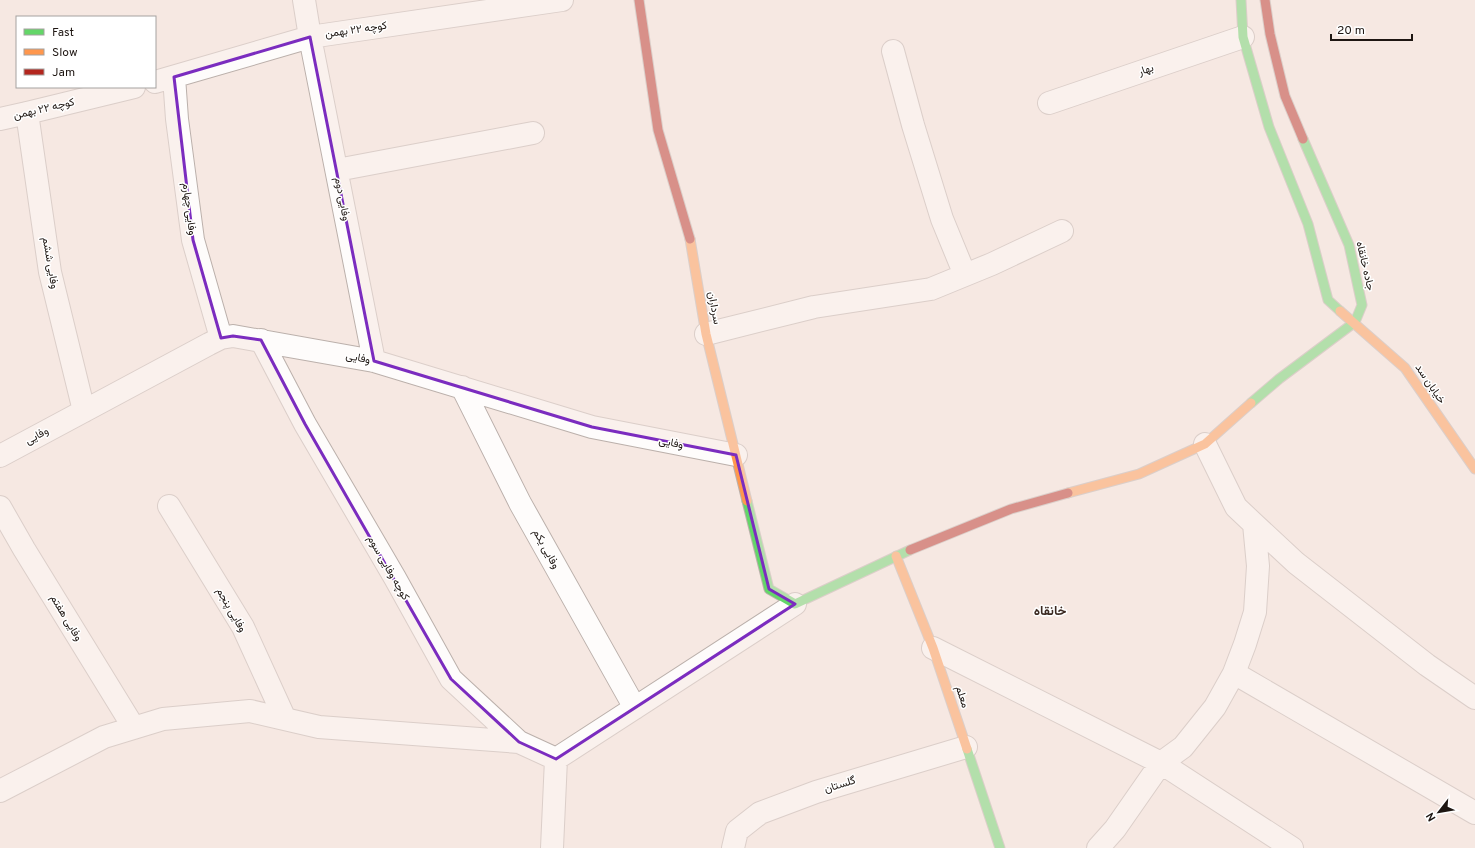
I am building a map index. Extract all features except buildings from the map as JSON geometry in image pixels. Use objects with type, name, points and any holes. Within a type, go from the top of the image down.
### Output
[{"type":"street","name":"وفایی دوم","points":[[304,0],[374,361]]},
{"type":"street","name":"کوچه ۲۲ بهمن","points":[[164,79],[310,37],[490,5],[562,0]]},
{"type":"street","name":"سرداران","points":[[639,0],[658,130],[690,240],[706,334],[769,589],[795,604]]},
{"type":"street","points":[[552,848],[556,759],[795,604],[896,556],[1011,510],[1139,474],[1205,444],[1279,379],[1355,322],[1328,300],[1308,224],[1269,127],[1243,37],[1241,0]]},
{"type":"street","name":"جاده خانقاه","points":[[1266,0],[1270,34],[1285,96],[1349,245],[1362,305],[1355,322]]},
{"type":"street","name":"بهار","points":[[1049,103],[1243,37]]},
{"type":"street","points":[[893,51],[913,125],[942,219],[965,275]]},
{"type":"street","name":"وفایی چهارم","points":[[164,79],[177,119],[193,240],[221,338]]},
{"type":"street","name":"کوچه ۲۲ بهمن","points":[[0,118],[27,113],[130,88]]},
{"type":"street","name":"وفایی ششم","points":[[27,113],[50,272],[84,411]]},
{"type":"street","points":[[336,170],[533,133]]},
{"type":"street","points":[[706,334],[814,307],[931,289],[1062,231]]},
{"type":"street","name":"خیابان سد","points":[[1355,322],[1404,368],[1475,470]]},
{"type":"street","name":"وفایی","points":[[0,456],[221,338],[233,336],[374,361],[592,427],[736,456]]},
{"type":"street","name":"کوچه وفایی سوم","points":[[261,340],[305,424],[395,578],[451,679],[519,742],[556,759]]},
{"type":"street","name":"وفایی یکم","points":[[462,387],[520,503],[635,708]]},
{"type":"street","points":[[1205,444],[1236,507],[1254,524],[1315,577],[1427,665],[1475,698]]},
{"type":"street","name":"وفایی پنجم","points":[[169,506],[242,627],[285,719]]},
{"type":"street","name":"وفایی هفتم","points":[[0,507],[24,549],[134,728]]},
{"type":"street","points":[[1098,848],[1115,829],[1161,763],[1183,747],[1215,707],[1234,672],[1256,612],[1258,566],[1254,524]]},
{"type":"street","name":"معلم","points":[[896,556],[933,648],[1000,848]]},
{"type":"street","points":[[933,648],[1161,763],[1292,848]]},
{"type":"street","points":[[1234,672],[1475,813]]},
{"type":"street","points":[[0,791],[104,737],[163,719],[250,711],[319,727],[519,742]]},
{"type":"street","name":"گلستان","points":[[733,848],[737,831],[760,813],[816,792],[966,747]]},
{"type":"highlighted area","points":[[310,37],[374,361],[592,427],[736,455],[769,589],[795,604],[556,759],[519,742],[451,679],[305,424],[261,340],[233,336],[221,338],[193,240],[174,77]]},
{"type":"traffic: fast","points":[[1241,0],[1243,37],[1269,127],[1308,224],[1328,300],[1340,311]]},
{"type":"traffic: fast","points":[[1303,139],[1349,245],[1362,305],[1355,322]]},
{"type":"traffic: fast","points":[[1251,403],[1279,379],[1355,322]]},
{"type":"traffic: fast","points":[[747,501],[769,589],[795,604],[910,550]]},
{"type":"traffic: fast","points":[[967,749],[1000,848]]},
{"type":"traffic: slow","points":[[690,239],[706,334],[747,501]]},
{"type":"traffic: slow","points":[[1340,311],[1405,368],[1475,469]]},
{"type":"traffic: slow","points":[[1068,493],[1139,474],[1205,444],[1251,403]]},
{"type":"traffic: slow","points":[[896,556],[933,648],[967,749]]},
{"type":"traffic: jam","points":[[639,0],[658,130],[690,239]]},
{"type":"traffic: jam","points":[[1265,0],[1270,34],[1285,96],[1303,139]]},
{"type":"traffic: jam","points":[[910,550],[1011,509],[1068,493]]},
{"type":"district","name":"خانقاه","points":[[1050,612]]}]
